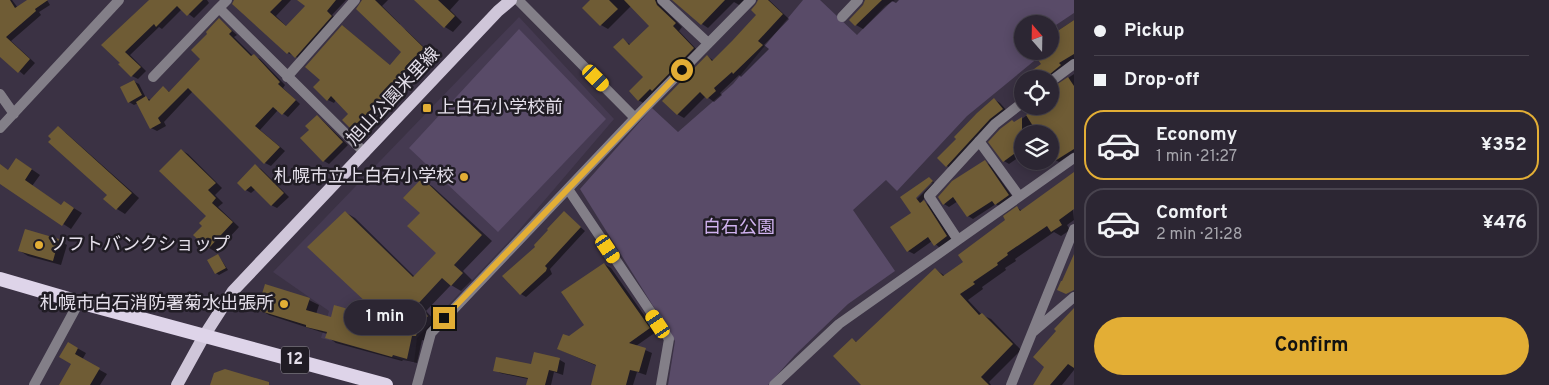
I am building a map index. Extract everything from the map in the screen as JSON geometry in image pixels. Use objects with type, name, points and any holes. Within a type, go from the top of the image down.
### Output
[{"type":"highway","name":"12","points":[[0,279],[380,384]]},
{"type":"main road","name":"旭山公園米里線","points":[[177,385],[204,336],[233,291],[498,11],[511,0]]},
{"type":"street","points":[[0,128],[119,0]]},
{"type":"street","points":[[152,77],[227,0]]},
{"type":"street","points":[[288,77],[355,0]]},
{"type":"street","points":[[518,0],[635,118]]},
{"type":"street","points":[[662,0],[708,43]]},
{"type":"street","points":[[417,385],[431,333],[635,118],[751,0]]},
{"type":"street","points":[[842,17],[858,0]]},
{"type":"street","points":[[219,8],[365,153]]},
{"type":"street","points":[[1059,75],[1074,64]]},
{"type":"street","points":[[0,94],[14,114]]},
{"type":"street","points":[[958,240],[929,196],[995,124],[1014,109]]},
{"type":"street","points":[[979,141],[1019,196]]},
{"type":"street","points":[[774,385],[839,324],[1074,158]]},
{"type":"street","points":[[568,189],[669,339],[661,385]]},
{"type":"street","points":[[1011,385],[1074,229]]},
{"type":"street","points":[[1031,333],[1074,297]]},
{"type":"street","points":[[34,385],[79,302]]},
{"type":"shaded area","name":"札幌市立上白石小学校","points":[[519,17],[614,119],[514,236],[417,338],[414,363],[321,338],[329,311],[273,272]]},
{"type":"green space","name":"白石公園","points":[[803,0],[820,0],[857,35],[885,6],[895,0],[1074,0],[1074,13],[1059,23],[1059,15],[1014,15],[1014,60],[1034,61],[1023,70],[1014,70],[1014,77],[967,116],[897,191],[886,180],[853,210],[895,271],[848,304],[795,355],[768,385],[668,385],[675,341],[580,189],[652,108],[678,132],[733,84]]},
{"type":"green space","points":[[519,29],[606,119],[498,232],[409,148]]},
{"type":"building","points":[[0,0],[10,0],[15,8],[27,0],[48,0],[35,9],[36,11],[6,37],[30,59],[18,73],[0,57]]},
{"type":"building","points":[[149,0],[203,0],[187,16],[177,6],[156,27],[154,24],[125,52],[141,67],[131,77],[118,64],[120,63],[101,45]]},
{"type":"building","points":[[234,0],[282,0],[270,12],[286,26],[305,6],[297,0],[336,0],[327,11],[332,16],[295,58],[289,52],[287,54],[232,4]]},
{"type":"building","points":[[362,0],[375,0],[424,48],[406,66],[409,69],[381,96],[383,98],[351,129],[342,120],[348,114],[331,96],[327,101],[313,87],[320,80],[305,67],[342,25],[390,65],[401,52],[356,9]]},
{"type":"building","points":[[414,0],[438,0],[455,16],[444,28]]},
{"type":"building","points":[[590,0],[609,0],[618,9],[600,26],[582,8]]},
{"type":"building","points":[[624,0],[655,0],[657,5],[676,23],[673,26],[694,48],[652,91],[650,89],[638,101],[629,91],[643,77],[613,47],[623,38],[629,45],[649,26]]},
{"type":"building","points":[[672,0],[725,0],[701,25]]},
{"type":"building","points":[[758,0],[768,0],[783,14],[758,41],[763,45],[733,74],[732,72],[714,88],[716,91],[707,99],[700,92],[677,115],[662,101],[707,55],[712,61],[732,41],[756,15],[751,10]]},
{"type":"building","points":[[865,0],[882,0],[855,26],[849,20],[863,5]]},
{"type":"building","points":[[219,18],[232,31],[229,34],[251,56],[254,54],[280,82],[278,84],[296,100],[282,115],[273,107],[255,126],[280,147],[264,164],[188,88],[158,118],[161,123],[150,129],[136,102],[146,96],[149,101],[163,86],[169,92],[200,59],[191,50],[207,34],[206,32]]},
{"type":"building","points":[[1074,20],[1074,54],[1059,63],[1061,65],[1055,70],[1033,70],[1041,64],[1038,60],[1059,60],[1059,30]]},
{"type":"building","points":[[1068,77],[1074,86],[1074,149],[1059,158],[1059,125],[1032,125],[1026,115],[1059,115],[1059,83]]},
{"type":"building","points":[[134,80],[142,95],[128,103],[120,87]]},
{"type":"building","points":[[994,98],[1003,109],[990,119],[946,167],[937,158],[956,139],[954,137]]},
{"type":"building","points":[[317,115],[343,142],[323,162],[300,138],[309,130],[305,126]]},
{"type":"building","points":[[1022,117],[1022,125],[1014,125],[1014,154],[1003,162],[988,142],[1000,129],[1012,120],[1014,122]]},
{"type":"building","points":[[58,126],[132,193],[116,210],[103,199],[107,195],[48,142],[51,139],[48,136]]},
{"type":"building","points":[[181,149],[216,183],[208,190],[216,198],[212,203],[233,222],[208,249],[193,235],[202,226],[199,223],[206,216],[159,171]]},
{"type":"building","points":[[16,158],[32,169],[25,180],[61,205],[64,201],[74,208],[62,226],[0,184],[0,164],[8,170]]},
{"type":"building","points":[[985,160],[1009,195],[995,205],[992,201],[967,217],[953,197],[943,205],[938,197],[952,181]]},
{"type":"building","points":[[255,164],[284,193],[271,206],[251,186],[245,191],[237,183]]},
{"type":"building","points":[[1074,172],[1074,209],[1059,220],[1062,225],[1051,232],[1047,226],[1007,253],[1008,255],[997,263],[998,265],[973,282],[975,284],[960,294],[979,315],[982,313],[1013,344],[981,377],[989,385],[861,385],[833,356],[852,338],[856,342],[935,268],[943,276],[963,262],[958,255],[1005,220],[1003,216],[1017,206],[1020,211]]},
{"type":"building","points":[[929,177],[933,181],[916,198],[920,203],[924,200],[947,236],[934,246],[928,237],[907,252],[890,227],[911,213],[900,197]]},
{"type":"building","points":[[422,178],[482,235],[454,265],[463,273],[451,286],[442,278],[417,305],[428,316],[419,326],[416,336],[412,336],[407,359],[393,355],[392,357],[325,338],[327,332],[306,327],[306,325],[257,310],[265,284],[310,298],[306,310],[331,317],[334,305],[384,319],[307,247],[345,211],[413,277],[436,253],[407,226],[420,213],[403,198]]},
{"type":"building","points":[[564,211],[581,227],[545,266],[547,268],[546,271],[520,295],[502,276],[535,247],[534,245]]},
{"type":"building","name":"ソフトバンクショップ","points":[[25,229],[59,239],[53,261],[18,251]]},
{"type":"building","points":[[218,254],[226,268],[215,274],[207,260]]},
{"type":"building","points":[[1074,254],[1074,290],[1066,294],[1057,290]]},
{"type":"building","points":[[604,263],[650,328],[629,343],[646,348],[639,372],[630,370],[626,385],[591,385],[596,365],[557,349],[563,334],[569,336],[584,325],[561,292]]},
{"type":"building","points":[[1074,308],[1074,368],[1068,364],[1050,385],[1033,385],[1044,367],[1033,357],[1056,331],[1054,329]]},
{"type":"building","points":[[68,342],[78,348],[75,354],[100,368],[90,385],[59,385],[71,364],[59,357]]},
{"type":"building","points":[[534,352],[560,358],[557,372],[549,370],[545,385],[526,385],[528,378],[493,371],[496,357],[531,364]]},
{"type":"building","points":[[225,369],[269,382],[269,385],[210,385],[214,373]]},
{"type":"place","name":"上白石小学校前","points":[[427,108]]},
{"type":"place","name":"札幌市立上白石小学校","points":[[464,177]]},
{"type":"place","name":"ソフトバンクショップ","points":[[39,245]]},
{"type":"place","name":"札幌市白石消防署菊水出張所","points":[[284,304]]},
{"type":"route","points":[[444,318],[682,70]]}]
